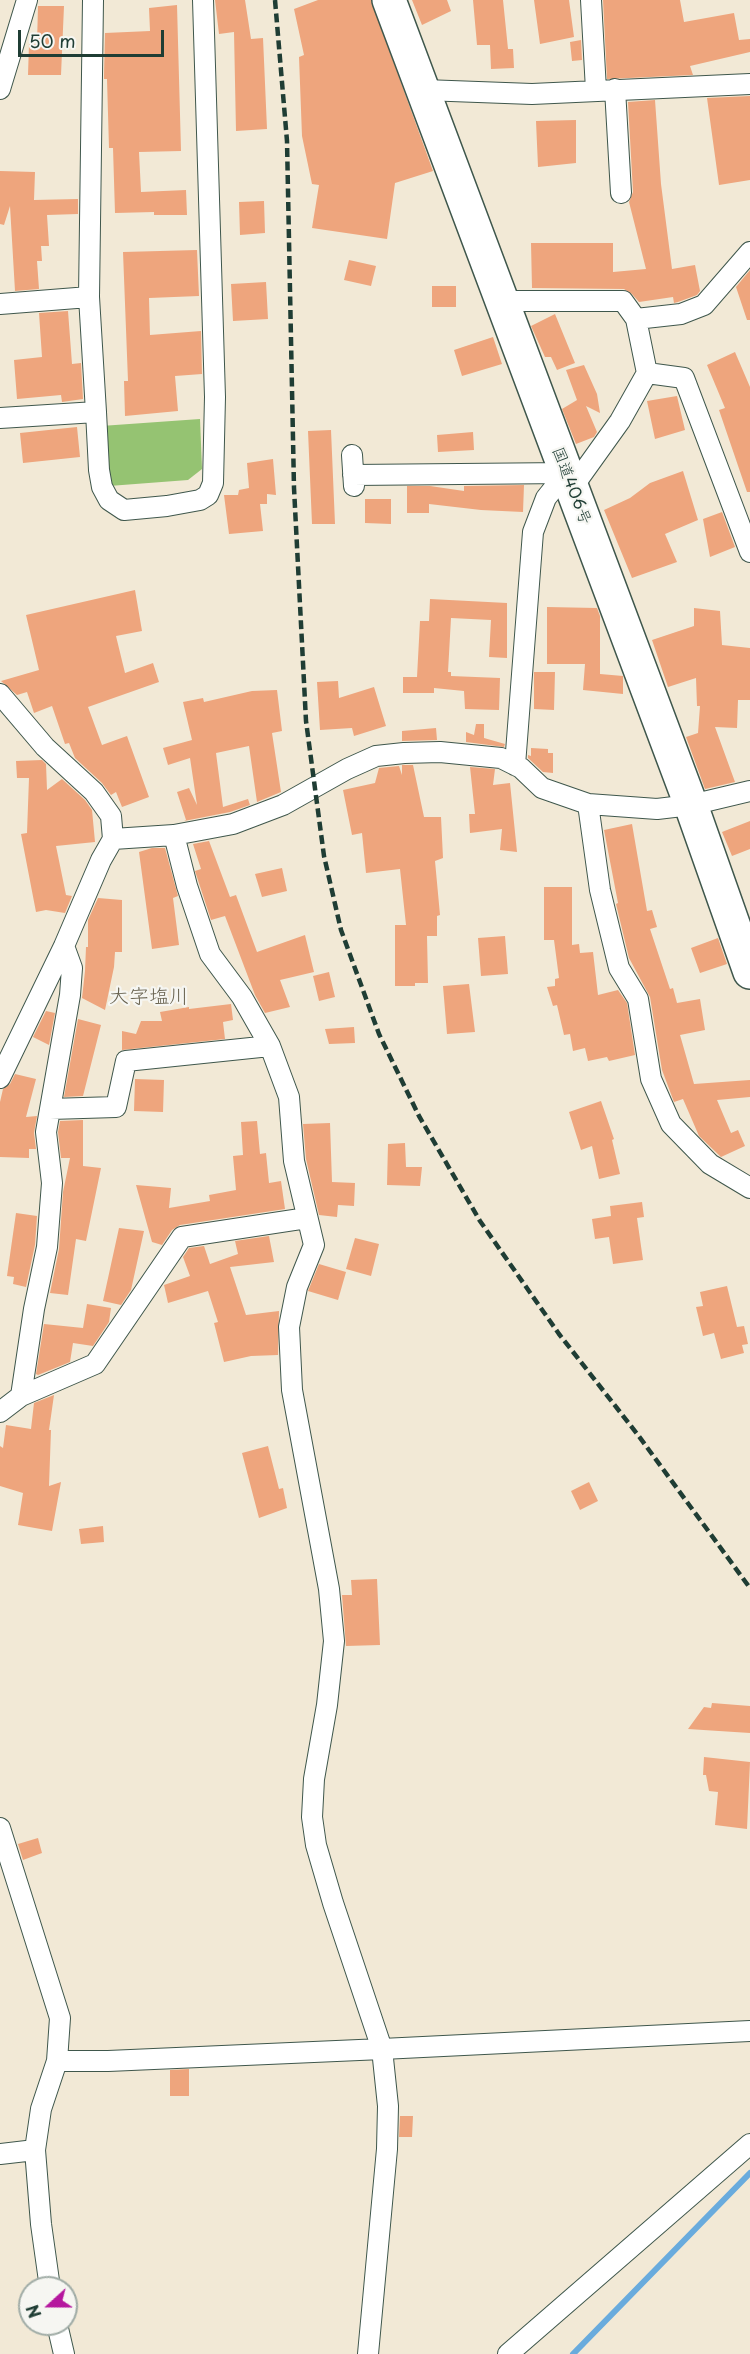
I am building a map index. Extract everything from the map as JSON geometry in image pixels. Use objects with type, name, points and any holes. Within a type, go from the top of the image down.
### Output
[{"type":"highway","name":"国道406号","points":[[389,0],[691,805],[750,972]]},
{"type":"street","points":[[0,89],[27,0]]},
{"type":"street","points":[[93,0],[89,297],[99,470],[102,487],[109,500],[124,510],[200,500],[208,495],[213,483],[215,397],[203,0]]},
{"type":"street","points":[[591,0],[621,193]]},
{"type":"street","points":[[424,90],[532,94],[750,84]]},
{"type":"street","points":[[636,319],[681,314],[704,305],[750,252]]},
{"type":"street","points":[[0,304],[89,297]]},
{"type":"street","points":[[501,301],[623,301],[636,319],[647,373],[620,421],[569,480],[546,498],[533,532],[515,765]]},
{"type":"street","points":[[647,373],[684,378],[750,552]]},
{"type":"street","points":[[0,418],[96,412]]},
{"type":"street","points":[[352,455],[353,480],[569,480]]},
{"type":"street","points":[[0,694],[45,747],[94,792],[111,816],[113,839],[101,860],[64,946],[0,1078]]},
{"type":"street","points":[[113,839],[174,836],[233,824],[283,805],[347,769],[376,756],[440,753],[501,758],[515,765],[542,788],[588,804],[657,809],[691,805],[750,791]]},
{"type":"street","points":[[588,804],[600,890],[619,968],[638,999],[651,1079],[670,1124],[710,1164],[750,1188]]},
{"type":"street","points":[[174,836],[187,886],[210,954],[242,998],[270,1046],[289,1096],[294,1161],[314,1245],[297,1287],[289,1327],[292,1390],[329,1589],[334,1641],[314,1779],[312,1817],[316,1845],[333,1903],[382,2049],[388,2106],[387,2149],[368,2354]]},
{"type":"street","points":[[21,1396],[34,1309],[47,1247],[52,1183],[46,1132],[70,995],[72,968],[64,946]]},
{"type":"street","points":[[50,1109],[116,1107],[126,1061],[270,1046]]},
{"type":"street","points":[[0,1412],[21,1396],[95,1364],[182,1237],[307,1218]]},
{"type":"street","points":[[0,1828],[60,2018],[57,2061],[41,2109],[35,2150],[41,2224],[48,2276]]},
{"type":"street","points":[[57,2061],[108,2061],[750,2031]]},
{"type":"street","points":[[508,2354],[750,2144]]},
{"type":"street","points":[[0,2154],[35,2150]]},
{"type":"street","points":[[60,2336],[64,2354]]},
{"type":"green space","points":[[200,419],[202,469],[188,480],[109,486],[101,426]]},
{"type":"building","points":[[215,0],[245,0],[251,39],[263,38],[267,129],[236,131],[234,32],[219,34]]},
{"type":"building","points":[[318,0],[371,0],[433,171],[395,183],[387,239],[312,228],[319,185],[312,184],[302,136],[299,57],[304,55],[294,9]]},
{"type":"building","points":[[412,0],[447,0],[451,11],[422,25]]},
{"type":"building","points":[[473,0],[503,0],[508,49],[513,49],[514,68],[491,69],[490,45],[477,45]]},
{"type":"building","points":[[534,0],[569,0],[574,37],[540,44]]},
{"type":"building","points":[[603,0],[680,0],[684,22],[734,13],[739,40],[750,39],[750,52],[690,66],[693,75],[607,79]]},
{"type":"building","points":[[177,5],[181,151],[139,152],[141,192],[186,190],[187,215],[154,215],[154,212],[115,213],[113,148],[109,148],[107,79],[104,79],[105,33],[150,31],[149,8]]},
{"type":"building","points":[[38,6],[64,6],[61,75],[28,75],[29,44],[37,44]]},
{"type":"building","points":[[581,40],[582,60],[572,61],[570,42]]},
{"type":"building","points":[[750,96],[750,180],[719,185],[707,98]]},
{"type":"building","points":[[655,100],[661,184],[672,269],[695,265],[700,291],[697,295],[674,303],[673,297],[639,302],[624,289],[532,288],[531,243],[613,243],[613,272],[646,269],[629,202],[633,192],[628,102]]},
{"type":"building","points":[[576,120],[576,163],[538,167],[536,121]]},
{"type":"building","points":[[0,171],[35,172],[34,200],[78,199],[78,214],[47,215],[49,246],[41,246],[42,261],[37,261],[39,289],[15,291],[10,206],[4,225],[0,224]]},
{"type":"building","points":[[264,201],[265,233],[240,235],[239,202]]},
{"type":"building","points":[[197,250],[199,296],[149,298],[150,335],[201,331],[202,374],[175,376],[178,411],[125,416],[124,381],[128,381],[123,252]]},
{"type":"building","points":[[349,260],[376,266],[371,286],[344,280]]},
{"type":"building","points":[[750,270],[750,320],[747,320],[736,287]]},
{"type":"building","points":[[266,282],[268,319],[233,321],[231,284]]},
{"type":"building","points":[[432,286],[456,286],[456,307],[432,307]]},
{"type":"building","points":[[68,311],[72,364],[81,363],[83,399],[62,402],[61,395],[17,399],[14,360],[42,357],[39,313]]},
{"type":"building","points":[[555,314],[575,363],[557,370],[551,357],[545,357],[531,326]]},
{"type":"building","points":[[493,337],[502,364],[462,376],[454,350]]},
{"type":"building","points":[[735,352],[750,387],[750,492],[747,492],[719,410],[725,408],[707,365]]},
{"type":"building","points":[[584,365],[597,394],[600,413],[586,406],[597,432],[594,437],[576,444],[562,409],[577,400],[566,370]]},
{"type":"building","points":[[677,396],[685,430],[655,439],[647,401]]},
{"type":"building","points":[[77,427],[80,457],[23,463],[20,433]]},
{"type":"building","points":[[331,430],[335,524],[312,524],[308,431]]},
{"type":"building","points":[[473,432],[474,450],[438,452],[437,435]]},
{"type":"building","points":[[273,459],[276,495],[267,494],[267,504],[260,504],[263,531],[229,534],[224,495],[238,495],[239,490],[249,488],[247,463]]},
{"type":"building","points":[[683,471],[698,520],[665,534],[677,562],[632,578],[604,510],[630,498],[650,483]]},
{"type":"building","points":[[524,485],[523,512],[429,504],[429,513],[407,513],[407,486],[430,486],[464,491],[464,486]]},
{"type":"building","points":[[365,499],[391,499],[391,524],[365,523]]},
{"type":"building","points":[[722,512],[735,547],[710,557],[703,519]]},
{"type":"building","points":[[135,590],[142,631],[116,636],[125,673],[153,663],[159,682],[88,707],[102,745],[127,736],[149,797],[122,807],[116,792],[111,795],[102,783],[75,758],[69,743],[65,744],[52,706],[34,713],[27,692],[17,695],[1,681],[39,670],[26,615]]},
{"type":"building","points":[[430,599],[507,603],[507,658],[489,657],[491,620],[451,618],[448,672],[451,672],[451,676],[500,678],[499,710],[465,709],[464,691],[434,688],[434,693],[403,693],[403,677],[417,677],[420,621],[429,621]]},
{"type":"building","points":[[547,607],[597,608],[600,616],[600,674],[623,676],[623,694],[583,690],[585,664],[547,664]]},
{"type":"building","points":[[694,608],[720,611],[722,645],[750,648],[750,700],[738,700],[737,728],[715,727],[735,782],[705,789],[686,737],[698,733],[700,706],[697,706],[696,678],[668,687],[652,640],[694,626]]},
{"type":"building","points":[[534,672],[555,672],[554,710],[534,709]]},
{"type":"building","points":[[338,681],[339,698],[374,687],[386,726],[354,736],[352,728],[320,730],[317,682]]},
{"type":"building","points":[[277,690],[282,731],[272,733],[281,792],[257,802],[249,746],[216,753],[223,807],[248,799],[250,805],[230,812],[184,821],[186,820],[177,792],[189,788],[197,805],[190,758],[168,765],[163,748],[192,740],[183,702],[203,698],[204,702],[252,691]]},
{"type":"building","points":[[476,724],[484,724],[484,738],[505,744],[504,747],[466,742],[466,732],[474,735]]},
{"type":"building","points":[[436,728],[437,740],[402,741],[402,731]]},
{"type":"building","points":[[531,748],[548,749],[548,753],[553,753],[553,773],[543,772],[528,758],[528,755],[531,756]]},
{"type":"building","points":[[42,760],[46,764],[47,790],[62,779],[85,800],[92,810],[95,842],[56,846],[66,895],[72,896],[65,913],[46,910],[36,912],[21,834],[27,833],[29,778],[17,778],[16,761]]},
{"type":"building","points":[[402,765],[413,765],[424,817],[441,817],[443,858],[435,861],[440,915],[437,916],[437,936],[427,936],[428,983],[415,983],[415,986],[395,986],[395,925],[406,925],[400,869],[366,873],[362,833],[352,835],[343,790],[375,783],[379,768],[399,766],[402,775]]},
{"type":"building","points":[[470,767],[495,769],[493,785],[510,783],[517,852],[500,850],[502,829],[470,833],[469,814],[475,814]]},
{"type":"building","points":[[750,821],[750,849],[732,856],[722,832]]},
{"type":"building","points":[[632,824],[647,911],[652,910],[657,927],[650,929],[670,989],[673,988],[677,1003],[700,999],[705,1030],[680,1035],[694,1084],[750,1080],[750,1097],[717,1100],[731,1133],[738,1130],[745,1146],[721,1157],[699,1136],[683,1099],[674,1102],[662,1070],[650,997],[629,958],[616,904],[618,903],[604,830]]},
{"type":"building","points":[[209,841],[230,897],[236,895],[257,952],[305,935],[314,972],[280,980],[290,1007],[265,1013],[255,995],[225,916],[211,920],[195,871],[201,869],[193,844]]},
{"type":"building","points":[[152,848],[165,848],[178,896],[173,898],[179,945],[152,949],[139,852]]},
{"type":"building","points":[[282,868],[287,891],[262,897],[255,874]]},
{"type":"building","points":[[544,887],[572,887],[572,945],[579,944],[580,953],[593,952],[598,995],[618,990],[627,1003],[635,1055],[609,1061],[607,1057],[588,1061],[585,1048],[573,1051],[570,1034],[564,1035],[557,1005],[553,1006],[547,987],[555,986],[555,979],[559,978],[554,940],[544,940]]},
{"type":"building","points":[[98,898],[122,900],[122,952],[115,952],[105,1010],[82,998],[86,947],[88,947],[88,920]]},
{"type":"building","points":[[505,936],[508,974],[481,976],[478,938]]},
{"type":"building","points":[[718,938],[727,964],[700,973],[691,948]]},
{"type":"building","points":[[329,972],[335,997],[319,1001],[313,976]]},
{"type":"building","points":[[469,984],[475,1032],[447,1034],[443,986]]},
{"type":"building","points":[[231,1004],[233,1020],[223,1022],[225,1039],[122,1050],[122,1031],[136,1034],[141,1021],[162,1021],[160,1012]]},
{"type":"building","points":[[46,1011],[55,1013],[49,1045],[33,1037]]},
{"type":"building","points":[[78,1019],[101,1025],[83,1096],[64,1097]]},
{"type":"building","points":[[354,1027],[355,1043],[329,1044],[325,1029]]},
{"type":"building","points":[[15,1074],[36,1079],[26,1117],[37,1116],[34,1133],[36,1149],[29,1149],[29,1158],[0,1157],[0,1102],[3,1089],[10,1084]]},
{"type":"building","points":[[135,1079],[164,1080],[163,1112],[134,1111]]},
{"type":"building","points":[[601,1101],[614,1139],[612,1140],[620,1174],[599,1179],[592,1146],[581,1150],[569,1112]]},
{"type":"building","points":[[83,1120],[83,1166],[101,1168],[86,1241],[76,1239],[68,1295],[50,1293],[59,1249],[63,1192],[70,1158],[61,1158],[58,1132],[60,1121]]},
{"type":"building","points":[[257,1121],[260,1154],[266,1153],[269,1183],[281,1181],[285,1209],[180,1225],[172,1230],[162,1245],[152,1242],[136,1185],[171,1188],[169,1208],[210,1201],[209,1195],[236,1190],[233,1156],[243,1155],[241,1122]]},
{"type":"building","points":[[330,1123],[332,1182],[355,1183],[354,1206],[338,1205],[337,1217],[319,1215],[306,1159],[303,1124]]},
{"type":"building","points":[[405,1143],[406,1167],[422,1167],[420,1186],[387,1185],[388,1144]]},
{"type":"building","points":[[642,1202],[644,1217],[637,1218],[643,1260],[613,1264],[609,1237],[595,1239],[592,1219],[611,1216],[610,1206]]},
{"type":"building","points":[[16,1213],[37,1216],[35,1245],[26,1287],[13,1284],[14,1277],[7,1276]]},
{"type":"building","points":[[119,1228],[144,1231],[131,1290],[121,1305],[103,1301]]},
{"type":"building","points":[[269,1236],[274,1262],[230,1267],[246,1315],[279,1311],[278,1355],[251,1356],[224,1362],[214,1323],[218,1322],[208,1291],[168,1303],[164,1285],[190,1276],[183,1257],[189,1248],[204,1246],[210,1264],[238,1254],[235,1241]]},
{"type":"building","points":[[355,1238],[379,1244],[371,1276],[346,1269]]},
{"type":"building","points":[[319,1264],[346,1272],[338,1300],[308,1291]]},
{"type":"building","points":[[727,1286],[737,1327],[744,1326],[748,1344],[742,1345],[744,1353],[721,1359],[714,1333],[703,1336],[696,1307],[703,1306],[700,1292]]},
{"type":"building","points":[[87,1304],[111,1308],[109,1322],[93,1346],[73,1343],[70,1362],[36,1374],[44,1324],[83,1328]]},
{"type":"building","points":[[54,1395],[49,1430],[51,1430],[49,1486],[61,1482],[52,1531],[18,1525],[23,1493],[0,1486],[0,1446],[3,1448],[6,1425],[31,1429],[34,1403]]},
{"type":"building","points":[[268,1446],[279,1489],[283,1488],[287,1508],[259,1518],[242,1453]]},
{"type":"building","points":[[589,1482],[598,1501],[580,1510],[571,1491]]},
{"type":"building","points":[[103,1526],[104,1542],[81,1544],[79,1529]]},
{"type":"building","points":[[377,1579],[380,1645],[346,1646],[342,1595],[352,1595],[351,1580]]},
{"type":"building","points":[[712,1703],[750,1706],[750,1733],[688,1729],[704,1707],[711,1708]]},
{"type":"building","points":[[704,1757],[750,1762],[747,1829],[715,1825],[718,1792],[709,1791],[706,1775],[703,1775]]},
{"type":"building","points":[[38,1838],[42,1853],[23,1860],[18,1844]]},
{"type":"building","points":[[189,2069],[189,2096],[170,2096],[170,2070]]},
{"type":"building","points":[[400,2116],[413,2116],[412,2137],[399,2137]]},
{"type":"waterway","points":[[573,2354],[750,2173]]},
{"type":"railway","points":[[275,0],[287,141],[294,488],[306,721],[324,856],[341,930],[379,1034],[419,1116],[480,1221],[559,1334],[638,1435],[750,1588]]},
{"type":"district","name":"大字塩川","points":[[149,997]]}]
